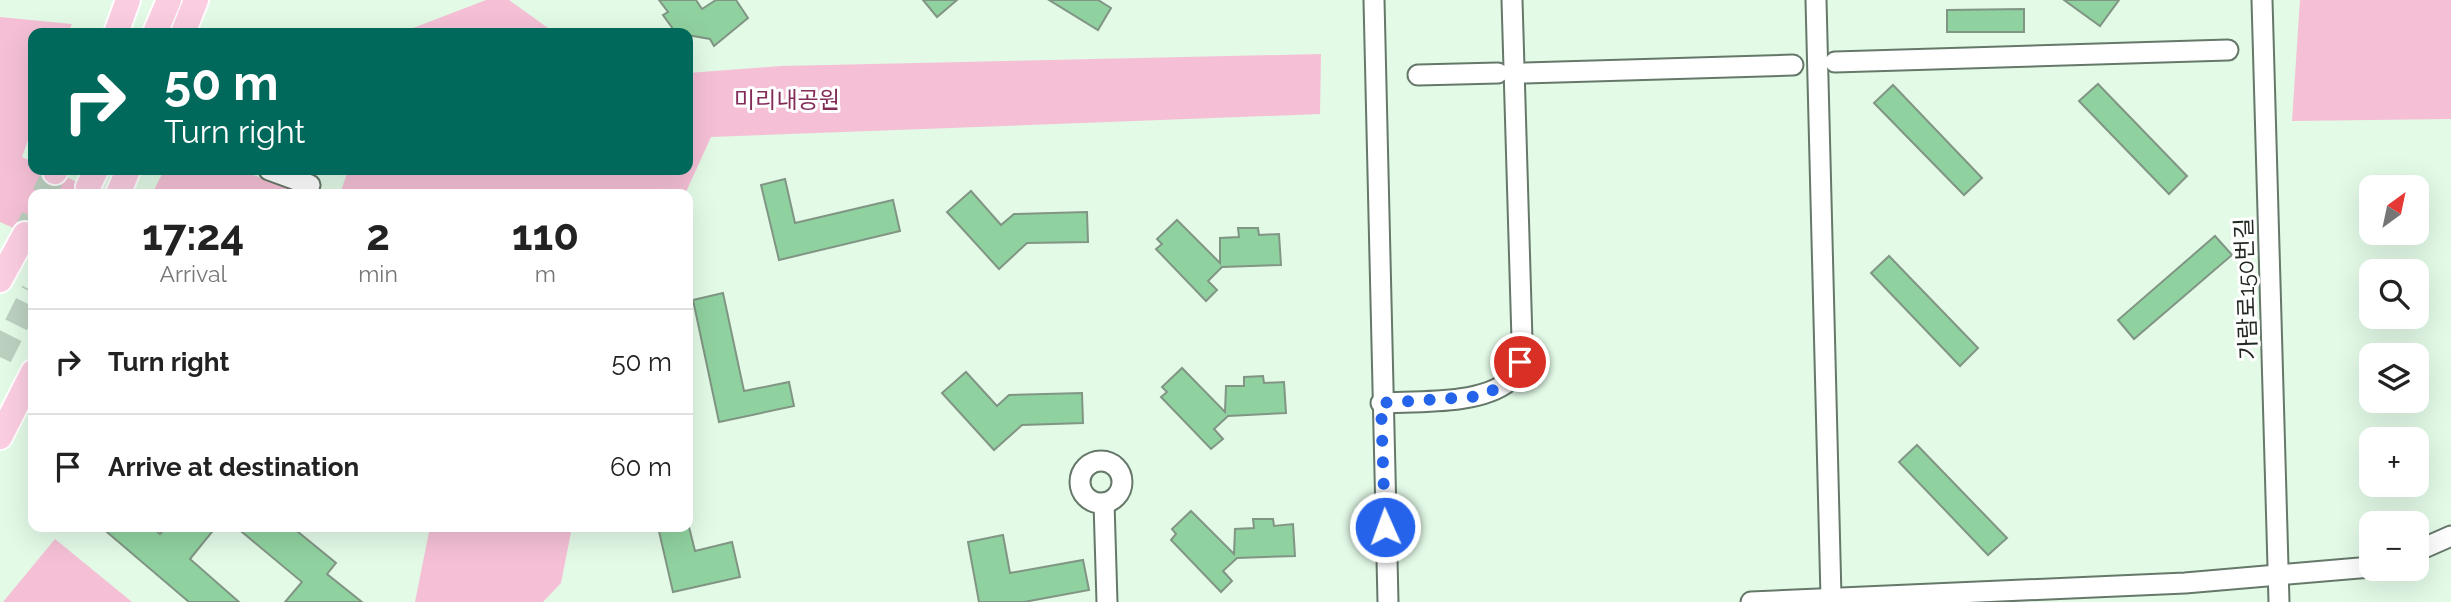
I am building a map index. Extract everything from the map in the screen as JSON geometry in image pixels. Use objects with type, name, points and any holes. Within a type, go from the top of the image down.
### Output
[{"type":"main road","points":[[118,28],[128,0]]},
{"type":"main road","points":[[157,28],[169,0]]},
{"type":"main road","points":[[185,28],[196,0]]},
{"type":"main road","points":[[0,280],[25,234]]},
{"type":"main road","points":[[0,437],[28,382]]},
{"type":"street","points":[[1374,0],[1381,403],[1388,602]]},
{"type":"street","points":[[1381,403],[1483,396],[1510,380],[1520,362],[1522,340],[1513,0]]},
{"type":"street","points":[[1816,0],[1831,597]]},
{"type":"street","name":"가람로150번길","points":[[2262,0],[2279,602]]},
{"type":"street","points":[[1835,62],[2228,50]]},
{"type":"street","points":[[1525,73],[1793,65]]},
{"type":"street","points":[[1419,75],[1497,73]]},
{"type":"street","points":[[284,175],[310,184]]},
{"type":"street","points":[[1104,503],[1107,602]]},
{"type":"street","points":[[2429,546],[2451,536]]},
{"type":"street","points":[[1751,602],[2279,577],[2359,568]]},
{"type":"green space","points":[[486,0],[509,0],[548,28],[413,28]]},
{"type":"green space","points":[[2300,0],[2451,0],[2451,119],[2292,121]]},
{"type":"green space","points":[[0,17],[72,24],[70,28],[28,28],[28,140],[22,157],[28,160],[28,175],[62,175],[92,189],[28,189],[28,235],[0,222]]},
{"type":"green space","name":"미리내공원","points":[[1321,54],[1320,114],[711,137],[687,189],[342,189],[346,175],[693,175],[693,73],[781,66]]},
{"type":"green space","points":[[162,175],[253,175],[292,189],[154,189]]},
{"type":"green space","points":[[429,532],[571,532],[561,583],[543,602],[415,602]]},
{"type":"green space","points":[[55,539],[132,602],[3,602]]},
{"type":"building","points":[[659,0],[696,0],[702,9],[716,0],[736,0],[748,18],[714,46],[710,39],[693,36],[693,28],[672,28],[663,15],[668,12]]},
{"type":"building","points":[[923,0],[957,0],[937,17]]},
{"type":"building","points":[[1049,0],[1098,0],[1111,8],[1098,30]]},
{"type":"building","points":[[2064,0],[2119,0],[2100,26]]},
{"type":"building","points":[[2024,9],[2024,32],[1947,32],[1947,10]]},
{"type":"building","points":[[2098,84],[2187,176],[2169,194],[2079,101]]},
{"type":"building","points":[[1893,85],[1982,178],[1964,195],[1874,103]]},
{"type":"building","points":[[785,179],[795,223],[893,200],[900,231],[779,260],[761,185]]},
{"type":"building","points":[[971,191],[1001,225],[1014,214],[1087,212],[1088,242],[1027,243],[999,269],[947,212]]},
{"type":"building","points":[[1177,220],[1220,263],[1220,238],[1239,237],[1238,228],[1258,228],[1259,235],[1279,234],[1281,265],[1222,267],[1208,281],[1217,290],[1206,301],[1156,249],[1162,244],[1157,239]]},
{"type":"building","points":[[2215,236],[2232,255],[2134,339],[2118,320]]},
{"type":"building","points":[[1889,256],[1978,348],[1960,366],[1871,273]]},
{"type":"building","points":[[723,293],[744,391],[789,382],[794,406],[719,422],[693,300]]},
{"type":"building","points":[[1182,368],[1225,412],[1226,386],[1244,386],[1244,377],[1263,376],[1264,383],[1284,382],[1286,413],[1228,416],[1214,429],[1223,439],[1211,449],[1161,397],[1167,392],[1162,387]]},
{"type":"building","points":[[966,372],[997,406],[1009,395],[1082,393],[1083,423],[1022,425],[994,450],[942,393]]},
{"type":"building","points":[[1917,445],[2007,538],[1988,555],[1899,462]]},
{"type":"building","points":[[1191,511],[1234,554],[1235,529],[1254,528],[1253,519],[1273,519],[1274,526],[1293,524],[1295,556],[1237,558],[1223,571],[1232,581],[1221,592],[1171,540],[1176,534],[1172,529]]},
{"type":"building","points":[[107,532],[212,532],[190,559],[239,602],[189,602]]},
{"type":"building","points":[[242,532],[298,532],[336,563],[327,574],[362,602],[285,602],[302,582]]},
{"type":"building","points":[[659,532],[690,532],[695,551],[732,542],[740,577],[673,592]]},
{"type":"building","points":[[1003,535],[1010,573],[1083,560],[1089,590],[1024,602],[979,602],[968,542]]},
{"type":"tunnel","points":[[46,189],[54,175]]},
{"type":"tunnel","points":[[25,234],[28,228]]},
{"type":"tunnel","points":[[0,357],[28,301]]},
{"type":"route","points":[[1385,527],[1381,403],[1483,396],[1510,380],[1520,362]]}]
